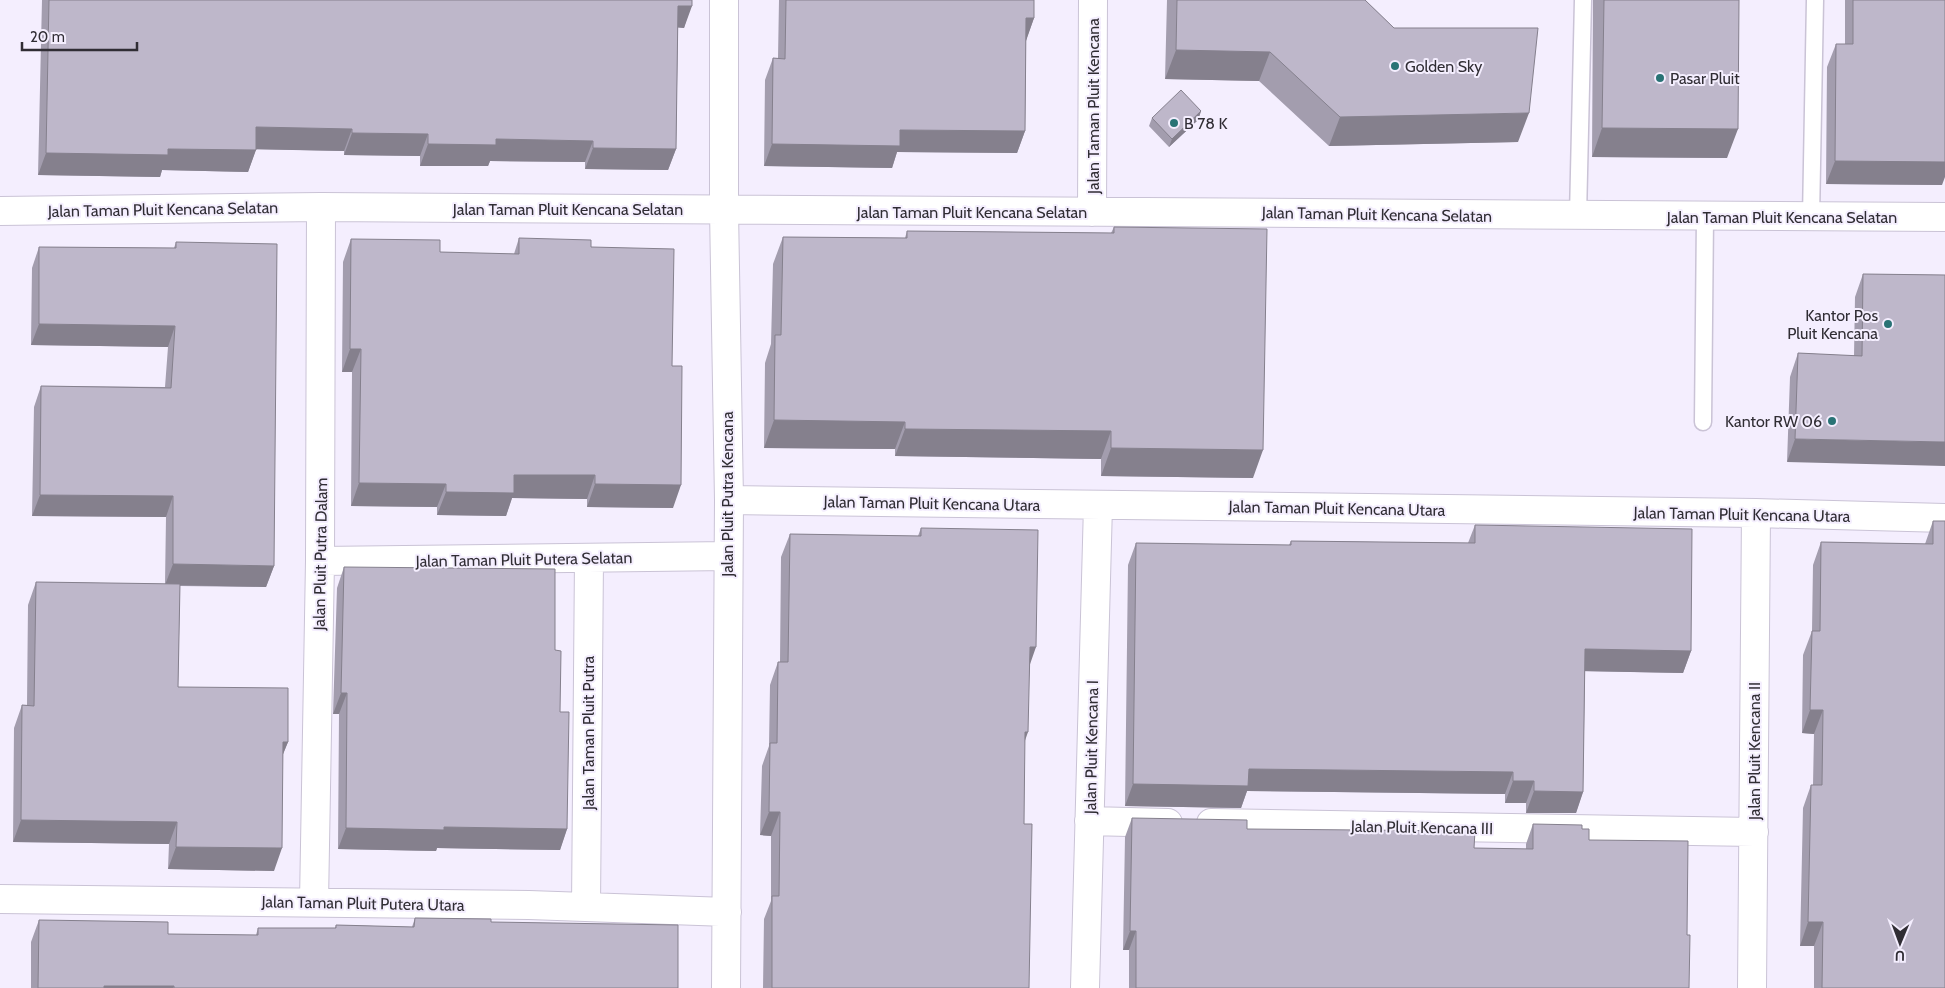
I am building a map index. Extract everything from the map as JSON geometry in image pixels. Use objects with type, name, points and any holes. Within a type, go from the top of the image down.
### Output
[{"type":"street","name":"Jalan Pluit Putra Kencana","points":[[724,0],[724,210],[729,500],[726,988]]},
{"type":"street","name":"Jalan Taman Pluit Kencana","points":[[1092,212],[1093,0]]},
{"type":"street","name":"Jalan Taman Pluit Kencana Selatan","points":[[0,211],[321,207],[1811,218],[1945,217]]},
{"type":"street","name":"Jalan Pluit Putra Dalam","points":[[314,902],[320,561],[321,207]]},
{"type":"street","name":"Jalan Taman Pluit Kencana Utara","points":[[729,500],[1756,513],[1945,518]]},
{"type":"street","name":"Jalan Pluit Kencana I","points":[[1085,988],[1098,505]]},
{"type":"street","name":"Jalan Pluit Kencana II","points":[[1752,988],[1756,513]]},
{"type":"street","name":"Jalan Taman Pluit Putera Selatan","points":[[320,561],[728,556]]},
{"type":"street","name":"Jalan Taman Pluit Putra","points":[[586,907],[589,559]]},
{"type":"street","name":"Jalan Pluit Kencana III","points":[[1090,821],[1754,832]]},
{"type":"street","name":"Jalan Taman Pluit Putera Utara","points":[[0,899],[314,902],[586,907],[727,912]]},
{"type":"lane","points":[[1578,216],[1584,0]]},
{"type":"lane","points":[[1811,218],[1815,0]]},
{"type":"lane","points":[[1703,422],[1705,217]]},
{"type":"building","points":[[49,0],[692,0],[692,6],[678,6],[676,149],[593,148],[593,141],[496,139],[496,145],[428,144],[428,134],[352,133],[352,129],[256,127],[256,150],[168,149],[168,155],[46,153]]},
{"type":"building","points":[[786,0],[1034,0],[1034,18],[1026,18],[1025,131],[900,130],[900,146],[772,144],[773,58],[785,59]]},
{"type":"building","points":[[1177,0],[1365,0],[1394,28],[1538,28],[1529,113],[1340,117],[1270,52],[1176,50]]},
{"type":"building","name":"Pasar Pluit","points":[[1604,0],[1739,0],[1738,129],[1602,128]]},
{"type":"building","points":[[1853,0],[1945,0],[1945,162],[1835,161],[1836,44],[1853,44]]},
{"type":"building","name":"B 78 K","points":[[1181,90],[1201,111],[1172,139],[1152,118]]},
{"type":"building","points":[[1114,227],[1267,229],[1263,450],[1111,448],[1111,431],[905,429],[905,422],[774,420],[775,335],[781,335],[783,237],[907,238],[907,231],[1114,233]]},
{"type":"building","points":[[519,238],[591,240],[591,247],[674,249],[672,366],[682,366],[681,485],[595,484],[595,475],[514,475],[514,493],[446,492],[446,484],[359,483],[361,349],[350,349],[351,239],[440,240],[440,252],[519,254]]},
{"type":"building","points":[[176,242],[277,244],[274,566],[173,564],[173,496],[40,495],[41,386],[171,388],[175,326],[39,324],[39,247],[176,248]]},
{"type":"building","points":[[1863,274],[1945,275],[1945,442],[1795,439],[1798,353],[1862,356]]},
{"type":"building","points":[[1933,521],[1945,521],[1945,988],[1822,988],[1823,922],[1808,922],[1811,785],[1822,785],[1823,710],[1810,710],[1812,631],[1820,631],[1821,542],[1933,544]]},
{"type":"building","points":[[1475,525],[1692,529],[1691,651],[1585,649],[1583,792],[1534,791],[1534,781],[1513,781],[1513,772],[1249,769],[1248,786],[1133,784],[1136,543],[1291,545],[1291,541],[1475,543]]},
{"type":"building","points":[[921,528],[1038,530],[1036,647],[1030,647],[1028,732],[1025,732],[1024,824],[1032,824],[1029,988],[772,988],[772,896],[779,896],[780,812],[769,812],[770,743],[777,743],[778,662],[788,662],[790,534],[921,536]]},
{"type":"building","points":[[344,567],[555,569],[555,650],[561,651],[560,712],[569,712],[567,829],[444,827],[444,830],[346,828],[347,693],[341,693]]},
{"type":"building","points":[[36,582],[180,584],[178,687],[288,688],[288,742],[283,742],[282,848],[176,847],[177,822],[21,820],[22,705],[34,706]]},
{"type":"building","points":[[1132,818],[1247,820],[1247,829],[1475,831],[1474,848],[1533,849],[1533,824],[1582,825],[1582,829],[1589,829],[1589,840],[1688,841],[1687,935],[1690,935],[1689,988],[1136,988],[1136,931],[1130,931]]},
{"type":"building","points":[[415,918],[491,919],[491,922],[678,925],[678,988],[174,988],[174,986],[104,986],[104,988],[38,988],[39,920],[168,922],[168,934],[258,935],[258,928],[336,928],[336,925],[414,927]]},
{"type":"place","name":"Golden Sky","points":[[1395,66]]},
{"type":"place","name":"Pasar Pluit","points":[[1660,78]]},
{"type":"place","name":"B 78 K","points":[[1174,123]]},
{"type":"place","name":"Kantor Pos Pluit Kencana","points":[[1888,324]]},
{"type":"place","name":"Kantor RW 06","points":[[1832,421]]}]
